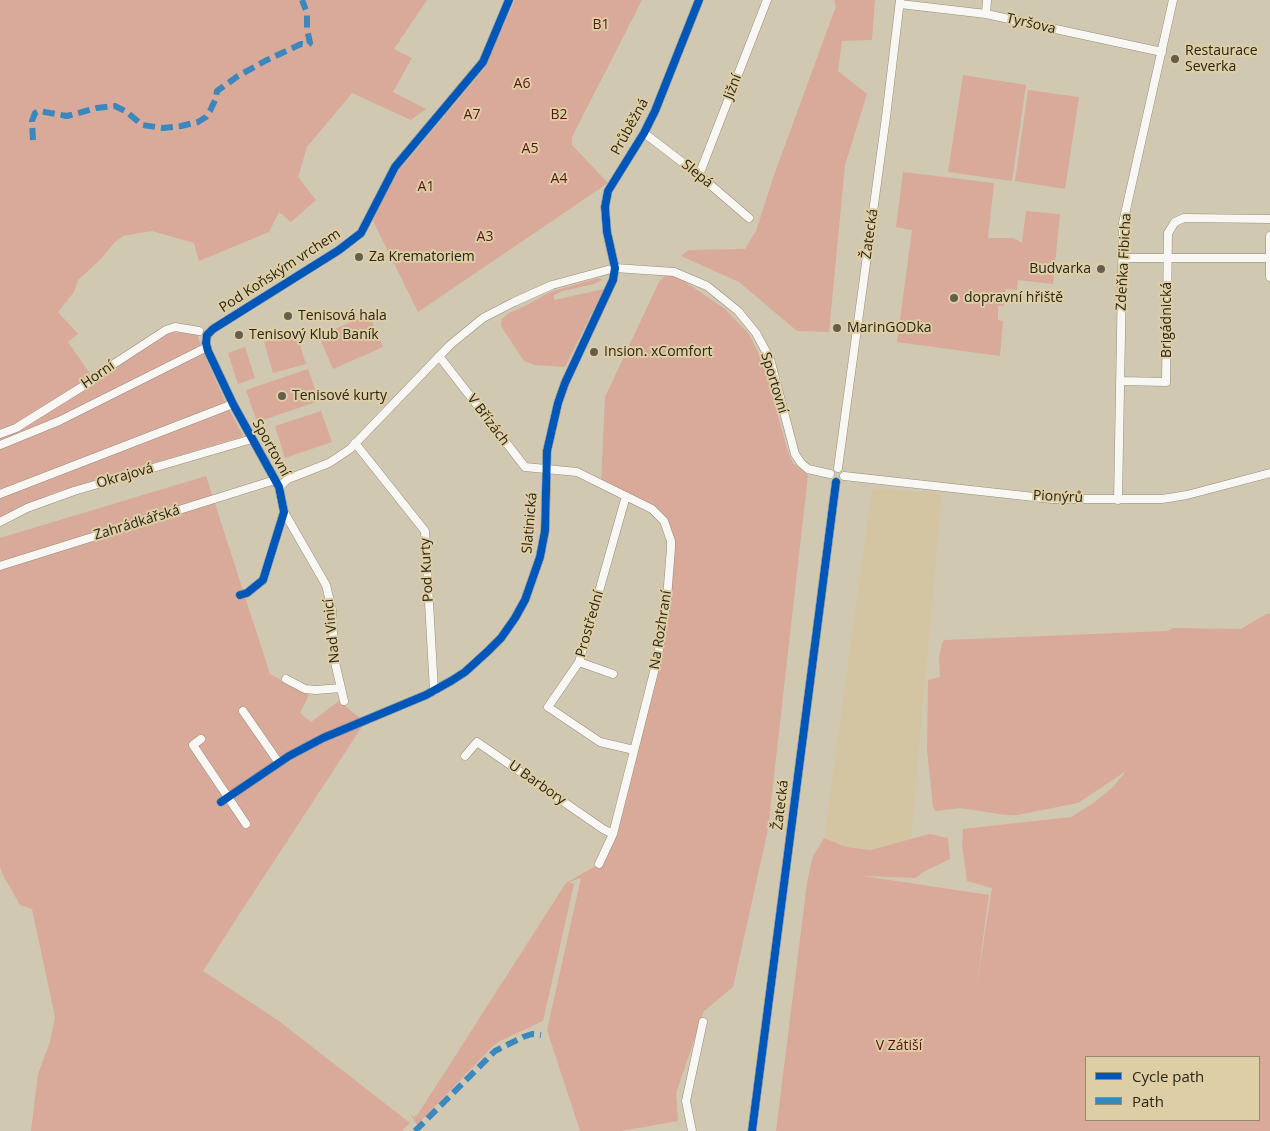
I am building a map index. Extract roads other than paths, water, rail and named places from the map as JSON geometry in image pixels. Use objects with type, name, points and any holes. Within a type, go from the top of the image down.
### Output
[{"type":"street","name":"Pod Koňským vrchem","points":[[207,335],[213,328],[338,250],[361,232],[395,167],[483,62],[509,0]]},
{"type":"street","name":"Průběžná","points":[[615,268],[604,207],[608,191],[644,133],[655,111],[699,0]]},
{"type":"street","name":"Jižní","points":[[699,175],[767,0]]},
{"type":"street","points":[[986,14],[988,0]]},
{"type":"street","name":"Zdeňka Fibicha","points":[[1118,500],[1123,223],[1173,0]]},
{"type":"street","name":"Tyršova","points":[[900,2],[986,14],[1162,52]]},
{"type":"street","name":"Žatecká","points":[[838,468],[900,2]]},
{"type":"street","name":"Slepá","points":[[644,133],[699,175],[749,218]]},
{"type":"street","name":"Brigádnická","points":[[1120,381],[1166,382],[1168,234],[1175,222],[1184,218],[1270,219]]},
{"type":"street","points":[[1270,236],[1270,277]]},
{"type":"street","points":[[1122,258],[1270,258]]},
{"type":"street","name":"Sportovní","points":[[277,484],[329,463],[355,443],[450,345],[483,318],[552,285],[615,268],[674,272],[706,286],[738,311],[756,333],[770,359],[795,454],[808,469],[830,474]]},
{"type":"street","name":"Slatinická","points":[[224,800],[279,763],[323,738],[434,690],[465,672],[501,638],[525,600],[540,557],[545,530],[545,470],[547,451],[558,403],[565,383],[613,280],[615,268]]},
{"type":"street","name":"Horní","points":[[0,434],[16,428],[93,380],[103,371],[166,330],[175,327],[199,331]]},
{"type":"street","name":"Sportovní","points":[[207,335],[207,347],[232,404],[277,484],[284,512],[263,580],[247,593],[240,595]]},
{"type":"street","points":[[0,445],[60,421],[207,347]]},
{"type":"street","name":"V Břízách","points":[[439,356],[520,463],[530,469],[545,470]]},
{"type":"street","points":[[0,494],[232,404]]},
{"type":"street","name":"Okrajová","points":[[0,522],[27,508],[74,491],[252,439]]},
{"type":"street","name":"Pod Kurty","points":[[355,443],[425,531],[434,690]]},
{"type":"street","points":[[838,468],[842,470],[844,476],[841,481],[836,482],[831,478],[830,474],[832,470],[838,468]]},
{"type":"street","name":"Na Rozhraní","points":[[545,470],[577,472],[652,509],[664,521],[671,541],[658,656],[613,834],[599,864]]},
{"type":"street","name":"Pionýrů","points":[[844,476],[1052,499],[1118,500],[1170,498],[1270,472]]},
{"type":"street","name":"Žatecká","points":[[752,1131],[836,482]]},
{"type":"street","name":"Zahrádkářská","points":[[0,566],[277,484]]},
{"type":"street","name":"Prostřední","points":[[542,714],[579,662],[626,496]]},
{"type":"street","name":"Nad Vinicí","points":[[284,512],[326,585],[332,610],[334,658],[344,700]]},
{"type":"street","points":[[579,662],[613,674]]},
{"type":"street","points":[[286,679],[305,689],[341,688]]},
{"type":"street","points":[[548,707],[600,742],[634,750]]},
{"type":"street","points":[[243,712],[279,763]]},
{"type":"street","points":[[465,756],[482,734]]},
{"type":"street","points":[[185,750],[201,739]]},
{"type":"street","name":"U Barbory","points":[[477,742],[613,834]]},
{"type":"street","points":[[193,745],[224,800],[246,824]]},
{"type":"street","points":[[692,1131],[686,1101],[703,1022]]},
{"type":"place","name":"Restaurace Severka","points":[[1175,59]]},
{"type":"place","name":"Za Krematoriem","points":[[359,257]]},
{"type":"place","name":"Budvarka","points":[[1101,269]]},
{"type":"place","name":"dopravní hřiště","points":[[954,298]]},
{"type":"place","name":"Tenisová hala","points":[[288,316]]},
{"type":"place","name":"MarinGODka","points":[[837,328]]},
{"type":"place","name":"Tenisový Klub Baník","points":[[239,335]]},
{"type":"place","name":"Insion. xComfort","points":[[594,352]]},
{"type":"place","name":"Tenisové kurty","points":[[282,396]]},
{"type":"park label","name":"B1","points":[[601,25]]},
{"type":"park label","name":"A6","points":[[522,84]]},
{"type":"park label","name":"A7","points":[[472,115]]},
{"type":"park label","name":"B2","points":[[559,115]]},
{"type":"park label","name":"A5","points":[[530,149]]},
{"type":"park label","name":"A4","points":[[559,179]]},
{"type":"park label","name":"A1","points":[[426,187]]},
{"type":"park label","name":"A3","points":[[485,237]]},
{"type":"park label","name":"V Zátiší","points":[[899,1046]]}]
